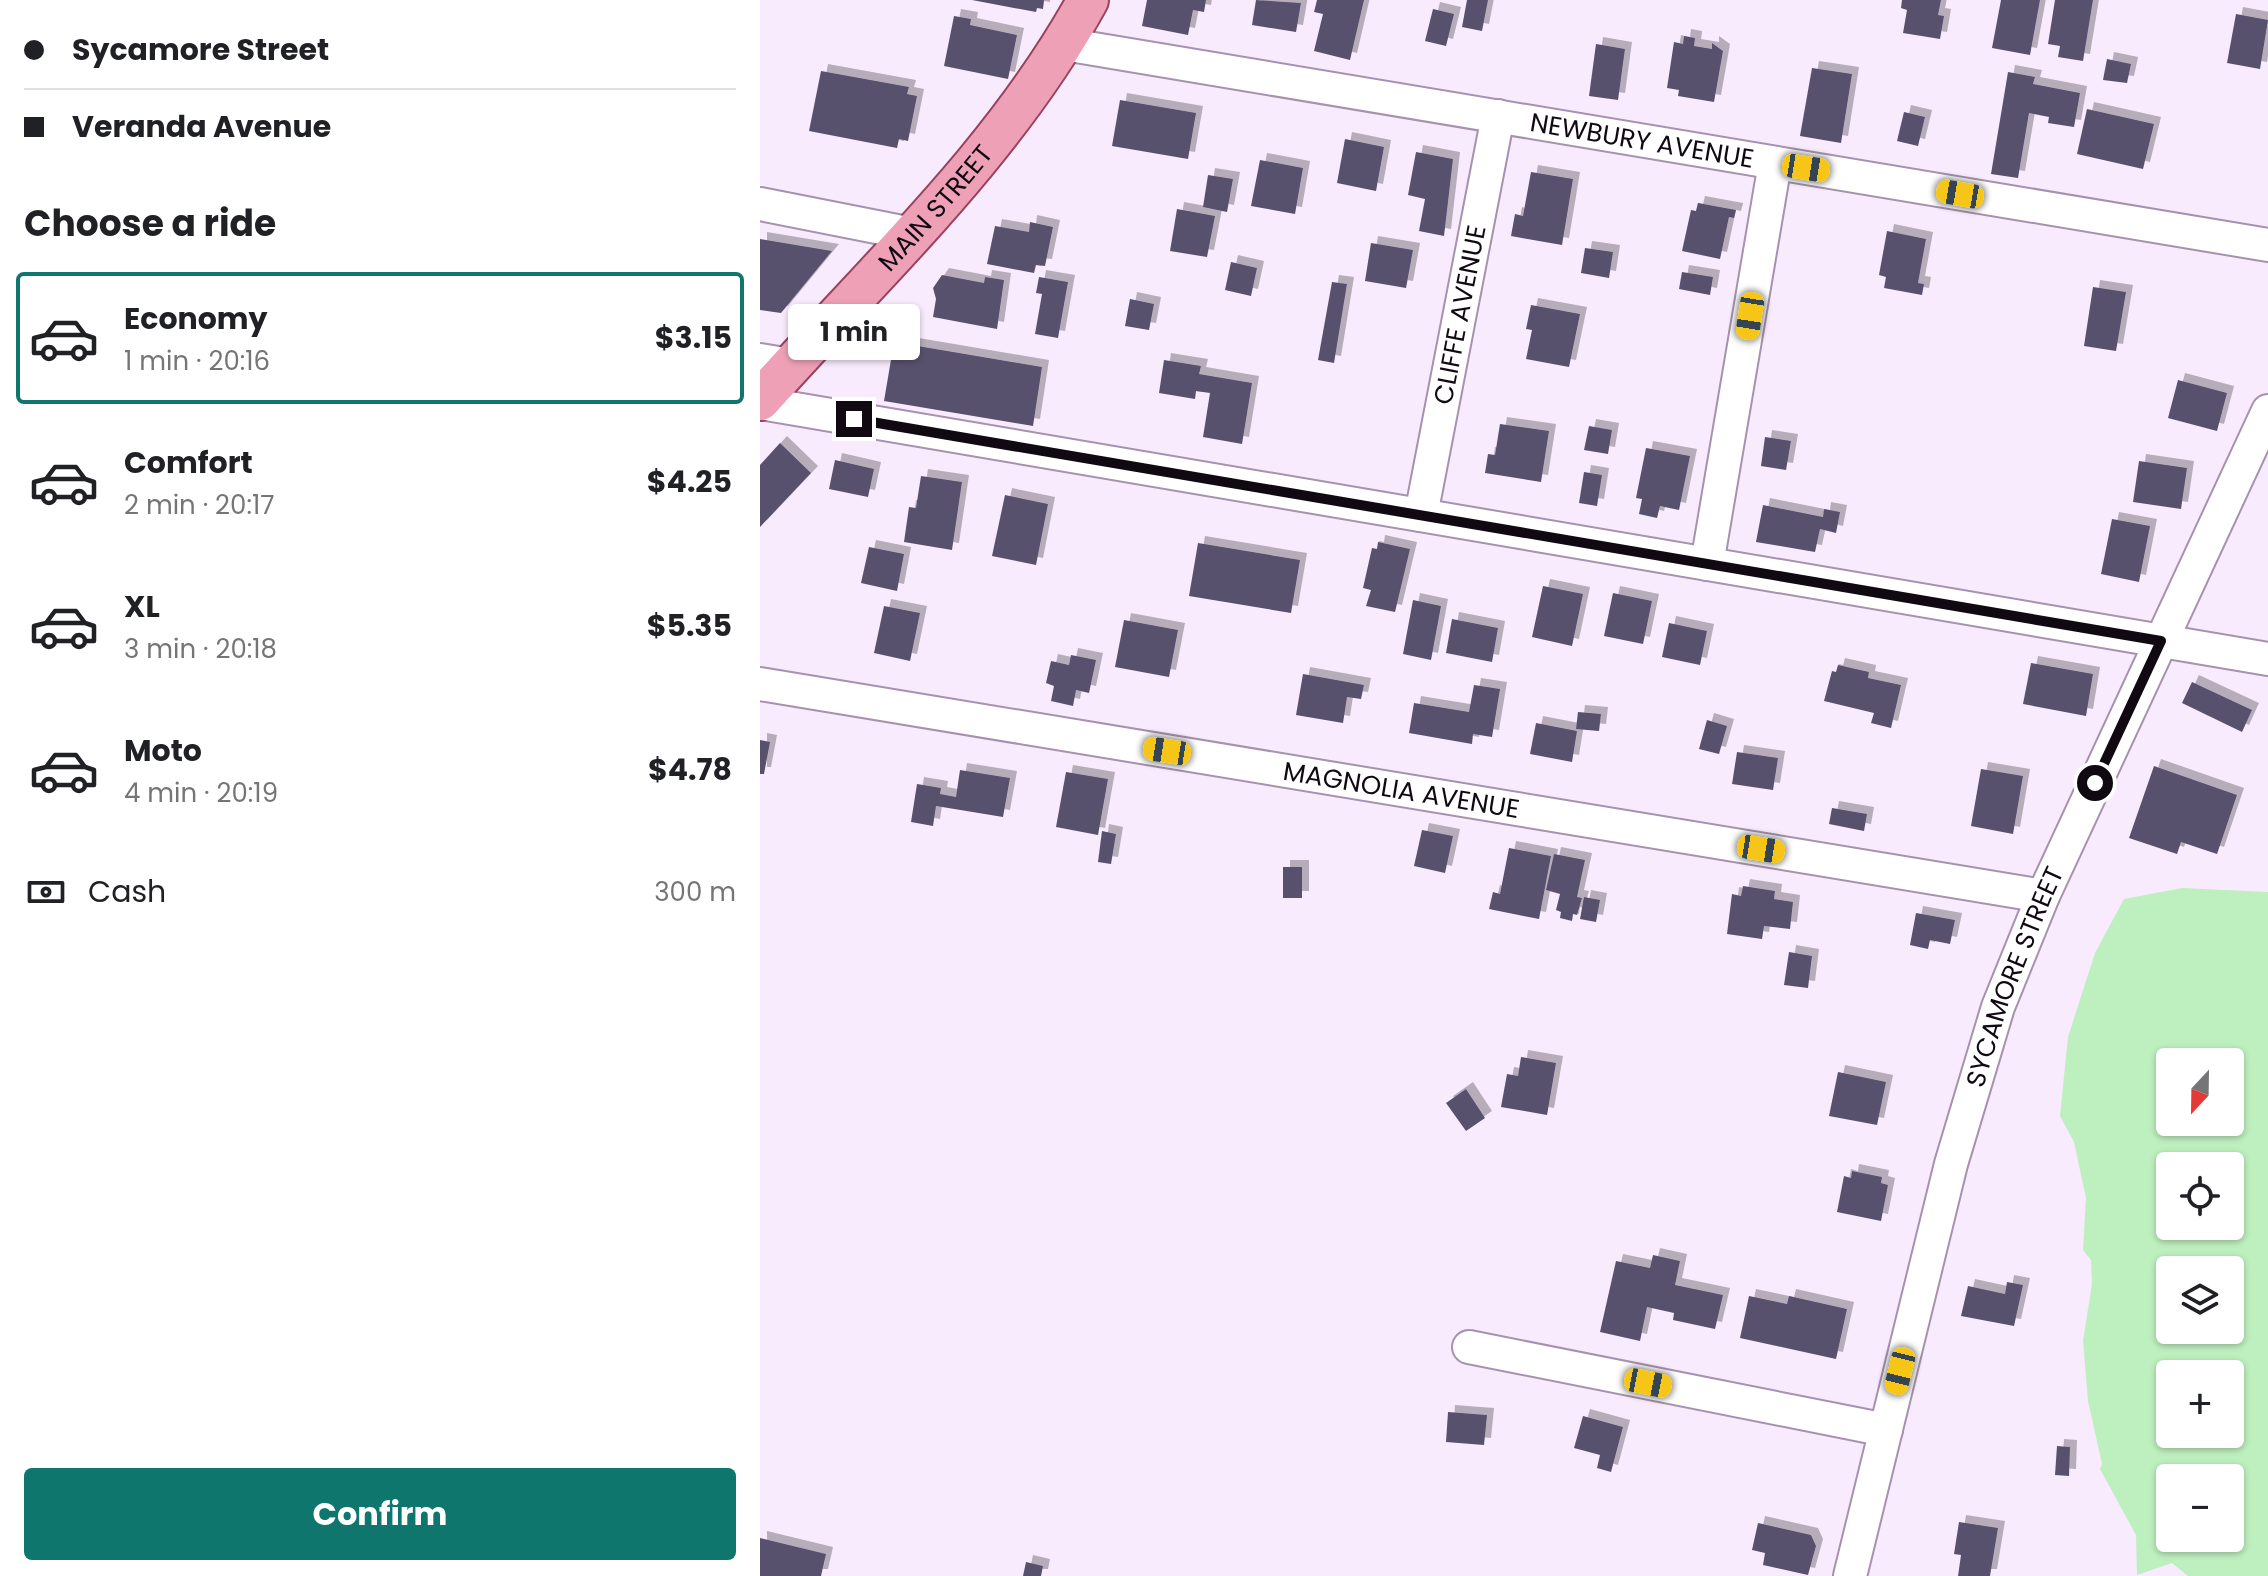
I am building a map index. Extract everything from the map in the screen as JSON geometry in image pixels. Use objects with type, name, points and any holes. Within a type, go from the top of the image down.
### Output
[{"type":"main road","name":"MAIN STREET","points":[[760,401],[776,362],[912,234],[1003,132],[1064,44],[1088,0]]},
{"type":"street","name":"NEWBURY AVENUE","points":[[1064,44],[2268,245]]},
{"type":"street","name":"CLIFFE AVENUE","points":[[1421,515],[1498,116]]},
{"type":"street","points":[[1707,564],[1775,163]]},
{"type":"street","points":[[760,204],[912,234]]},
{"type":"street","points":[[760,401],[2268,659]]},
{"type":"street","name":"SYCAMORE STREET","points":[[1850,1576],[1968,1099],[1998,1007],[2043,896],[2268,411]]},
{"type":"street","name":"MAGNOLIA AVENUE","points":[[760,684],[2043,896]]},
{"type":"street","points":[[1469,1347],[1886,1430]]},
{"type":"green space","points":[[2182,888],[2268,892],[2268,1576],[2188,1576],[2172,1563],[2137,1575],[2136,1535],[2100,1469],[2102,1464],[2088,1401],[2083,1341],[2092,1284],[2091,1260],[2083,1250],[2086,1198],[2074,1142],[2060,1116],[2068,1037],[2095,953],[2124,899]]},
{"type":"building","points":[[972,0],[1044,0],[1043,9],[1037,8],[1036,12]]},
{"type":"building","points":[[1147,0],[1206,0],[1204,12],[1193,10],[1188,35],[1142,26]]},
{"type":"building","points":[[1256,0],[1301,3],[1296,32],[1252,25]]},
{"type":"building","points":[[1317,0],[1364,0],[1350,60],[1314,51],[1323,14],[1314,12]]},
{"type":"building","points":[[1467,0],[1488,0],[1482,31],[1462,27]]},
{"type":"building","points":[[1902,0],[1941,0],[1938,15],[1944,16],[1940,39],[1903,33],[1907,10],[1901,8]]},
{"type":"building","points":[[2001,0],[2040,0],[2030,55],[1992,48]]},
{"type":"building","points":[[2055,0],[2093,0],[2083,61],[2058,57],[2060,46],[2048,44]]},
{"type":"building","points":[[1433,9],[1454,14],[1446,46],[1425,41]]},
{"type":"building","points":[[2236,14],[2268,20],[2260,69],[2227,63]]},
{"type":"building","points":[[954,16],[971,19],[970,25],[1017,35],[1008,79],[944,66]]},
{"type":"building","points":[[1684,36],[1695,38],[1694,46],[1712,49],[1712,43],[1723,51],[1714,102],[1678,96],[1679,90],[1667,88],[1674,42],[1683,44]]},
{"type":"building","points":[[1596,44],[1625,49],[1618,100],[1589,96]]},
{"type":"building","points":[[2107,59],[2131,64],[2127,83],[2103,80]]},
{"type":"building","points":[[1812,68],[1852,74],[1841,143],[1800,136]]},
{"type":"building","points":[[821,71],[909,87],[907,94],[917,96],[908,141],[899,139],[897,148],[809,131]]},
{"type":"building","points":[[2008,72],[2035,77],[2033,84],[2080,93],[2074,127],[2048,123],[2049,117],[2029,113],[2018,178],[1991,174]]},
{"type":"building","points":[[1120,100],[1196,113],[1188,159],[1112,146]]},
{"type":"building","points":[[2087,109],[2154,124],[2143,169],[2077,154]]},
{"type":"building","points":[[1904,112],[1925,117],[1918,146],[1897,141]]},
{"type":"building","points":[[1345,139],[1384,147],[1376,191],[1337,183]]},
{"type":"building","points":[[1416,152],[1453,159],[1444,236],[1419,231],[1425,199],[1408,195]]},
{"type":"building","points":[[1260,160],[1303,168],[1295,214],[1251,206]]},
{"type":"building","points":[[1531,172],[1573,179],[1562,245],[1511,236],[1515,214],[1523,216]]},
{"type":"building","points":[[1208,175],[1233,179],[1227,212],[1203,207]]},
{"type":"building","points":[[1698,203],[1736,210],[1734,218],[1729,217],[1720,259],[1682,251],[1691,210],[1696,211]]},
{"type":"building","points":[[1177,209],[1215,216],[1207,257],[1170,251]]},
{"type":"building","points":[[1030,222],[1053,227],[1045,266],[1036,265],[1034,273],[987,264],[995,226],[1029,232]]},
{"type":"building","points":[[1887,231],[1926,239],[1918,283],[1924,284],[1922,295],[1884,288],[1886,277],[1879,275]]},
{"type":"building","points":[[760,239],[832,251],[781,313],[760,310]]},
{"type":"building","points":[[1371,243],[1413,250],[1406,288],[1365,281]]},
{"type":"building","points":[[1585,248],[1613,252],[1609,278],[1581,273]]},
{"type":"building","points":[[1231,262],[1257,268],[1251,296],[1225,290]]},
{"type":"building","points":[[1682,272],[1713,277],[1710,295],[1679,289]]},
{"type":"building","points":[[942,275],[984,283],[985,277],[1004,280],[997,329],[933,317],[936,299],[933,288]]},
{"type":"building","points":[[1039,277],[1068,282],[1058,338],[1035,334],[1042,294],[1036,293]]},
{"type":"building","points":[[1332,282],[1347,284],[1334,363],[1318,360]]},
{"type":"building","points":[[2093,287],[2126,292],[2116,351],[2084,346]]},
{"type":"building","points":[[1130,299],[1154,304],[1149,330],[1125,326]]},
{"type":"building","points":[[1531,305],[1580,314],[1569,367],[1526,359],[1532,330],[1526,329]]},
{"type":"building","points":[[894,342],[1042,367],[1033,426],[884,401]]},
{"type":"building","points":[[1164,360],[1201,366],[1199,374],[1252,383],[1242,444],[1203,437],[1210,393],[1196,391],[1195,399],[1159,393]]},
{"type":"building","points":[[2178,380],[2227,393],[2217,431],[2168,418]]},
{"type":"building","points":[[1500,424],[1549,431],[1541,482],[1485,473],[1488,454],[1495,455]]},
{"type":"building","points":[[1589,426],[1612,430],[1608,454],[1584,450]]},
{"type":"building","points":[[1765,437],[1791,441],[1786,470],[1761,466]]},
{"type":"building","points":[[780,443],[811,473],[760,527],[760,465]]},
{"type":"building","points":[[1646,448],[1690,456],[1679,510],[1660,506],[1657,518],[1639,514],[1642,499],[1636,498]]},
{"type":"building","points":[[835,460],[874,469],[868,497],[829,489]]},
{"type":"building","points":[[2139,461],[2187,468],[2181,509],[2133,502]]},
{"type":"building","points":[[1584,472],[1602,475],[1597,506],[1579,503]]},
{"type":"building","points":[[921,476],[962,482],[952,550],[904,542],[909,507],[916,508]]},
{"type":"building","points":[[1005,495],[1048,504],[1036,565],[992,556]]},
{"type":"building","points":[[1763,505],[1823,517],[1824,509],[1840,512],[1836,533],[1820,529],[1815,552],[1756,542]]},
{"type":"building","points":[[2112,519],[2150,526],[2139,582],[2101,574]]},
{"type":"building","points":[[1378,542],[1410,549],[1395,612],[1366,606],[1371,590],[1363,588],[1372,548],[1377,549]]},
{"type":"building","points":[[1198,543],[1300,560],[1291,613],[1189,596]]},
{"type":"building","points":[[869,547],[904,554],[897,591],[861,583]]},
{"type":"building","points":[[1543,586],[1583,594],[1572,646],[1532,637]]},
{"type":"building","points":[[1613,593],[1652,601],[1643,644],[1604,636]]},
{"type":"building","points":[[1413,600],[1441,606],[1431,660],[1403,654]]},
{"type":"building","points":[[884,606],[920,613],[910,661],[874,653]]},
{"type":"building","points":[[1452,619],[1498,628],[1492,662],[1446,653]]},
{"type":"building","points":[[1124,620],[1178,630],[1169,677],[1115,667]]},
{"type":"building","points":[[1669,623],[1707,631],[1700,665],[1662,657]]},
{"type":"building","points":[[1071,655],[1096,660],[1089,693],[1076,690],[1073,706],[1051,701],[1054,686],[1046,683],[1051,661],[1069,665]]},
{"type":"building","points":[[2031,663],[2093,674],[2086,716],[2023,704]]},
{"type":"building","points":[[1838,665],[1869,672],[1868,678],[1901,685],[1891,728],[1871,723],[1874,713],[1824,701],[1832,671],[1836,672]]},
{"type":"building","points":[[1303,674],[1364,685],[1361,699],[1347,697],[1343,723],[1296,715]]},
{"type":"building","points":[[2192,682],[2252,710],[2242,732],[2182,703]]},
{"type":"building","points":[[1474,685],[1500,689],[1492,737],[1473,734],[1472,744],[1409,733],[1414,703],[1469,712]]},
{"type":"building","points":[[1578,712],[1601,714],[1599,731],[1576,729]]},
{"type":"building","points":[[1707,720],[1727,726],[1719,754],[1699,749]]},
{"type":"building","points":[[1536,723],[1577,731],[1572,762],[1530,754]]},
{"type":"building","points":[[760,740],[770,742],[764,774],[760,774]]},
{"type":"building","points":[[1737,752],[1778,758],[1773,790],[1732,784]]},
{"type":"building","points":[[2154,766],[2237,795],[2217,854],[2181,842],[2177,854],[2129,838]]},
{"type":"building","points":[[1981,769],[2023,776],[2013,834],[1971,826]]},
{"type":"building","points":[[960,770],[1010,778],[1003,817],[936,806],[933,826],[911,822],[917,784],[941,788],[940,794],[956,797]]},
{"type":"building","points":[[1066,772],[1108,779],[1098,835],[1056,827]]},
{"type":"building","points":[[1832,808],[1867,814],[1864,831],[1829,824]]},
{"type":"building","points":[[1422,830],[1453,836],[1445,873],[1414,866]]},
{"type":"building","points":[[1102,831],[1116,834],[1111,864],[1098,862]]},
{"type":"building","points":[[1509,848],[1551,856],[1539,919],[1489,909],[1493,892],[1500,894]]},
{"type":"building","points":[[1554,854],[1585,860],[1577,897],[1582,898],[1572,921],[1560,918],[1561,912],[1556,910],[1560,894],[1546,890]]},
{"type":"building","points":[[1283,867],[1302,867],[1302,898],[1283,898]]},
{"type":"building","points":[[1743,886],[1775,891],[1774,899],[1793,902],[1790,929],[1764,926],[1762,939],[1727,934],[1732,894],[1741,896]]},
{"type":"building","points":[[1584,897],[1600,900],[1596,922],[1580,919]]},
{"type":"building","points":[[1916,913],[1955,920],[1950,944],[1930,940],[1928,949],[1910,945]]},
{"type":"building","points":[[1789,952],[1812,956],[1808,988],[1784,985]]},
{"type":"building","points":[[1521,1057],[1556,1063],[1547,1115],[1501,1107],[1507,1074],[1518,1076]]},
{"type":"building","points":[[1838,1072],[1886,1082],[1877,1125],[1829,1116]]},
{"type":"building","points":[[1466,1089],[1485,1118],[1466,1131],[1446,1103]]},
{"type":"building","points":[[1852,1171],[1882,1177],[1881,1183],[1888,1185],[1881,1221],[1837,1212],[1844,1176],[1851,1178]]},
{"type":"building","points":[[1653,1255],[1680,1261],[1675,1285],[1723,1295],[1715,1329],[1673,1320],[1674,1313],[1647,1307],[1640,1341],[1600,1332],[1616,1261],[1650,1268]]},
{"type":"building","points":[[2007,1282],[2023,1285],[2014,1326],[1961,1316],[1968,1286],[2005,1294]]},
{"type":"building","points":[[1749,1296],[1787,1304],[1789,1296],[1847,1309],[1836,1359],[1740,1338]]},
{"type":"building","points":[[1448,1412],[1487,1415],[1484,1445],[1446,1442]]},
{"type":"building","points":[[1583,1416],[1623,1427],[1611,1472],[1597,1468],[1600,1455],[1574,1448]]},
{"type":"building","points":[[2057,1446],[2070,1447],[2069,1476],[2055,1475]]},
{"type":"building","points":[[1959,1522],[1998,1528],[1990,1576],[1958,1576],[1961,1555],[1954,1554]]},
{"type":"building","points":[[1758,1523],[1811,1535],[1816,1546],[1808,1575],[1763,1565],[1765,1553],[1752,1550]]},
{"type":"building","points":[[760,1538],[826,1554],[821,1576],[760,1576]]},
{"type":"building","points":[[1026,1562],[1043,1566],[1041,1576],[1023,1576]]},
{"type":"route","points":[[854,419],[2161,641],[2095,783]]}]
